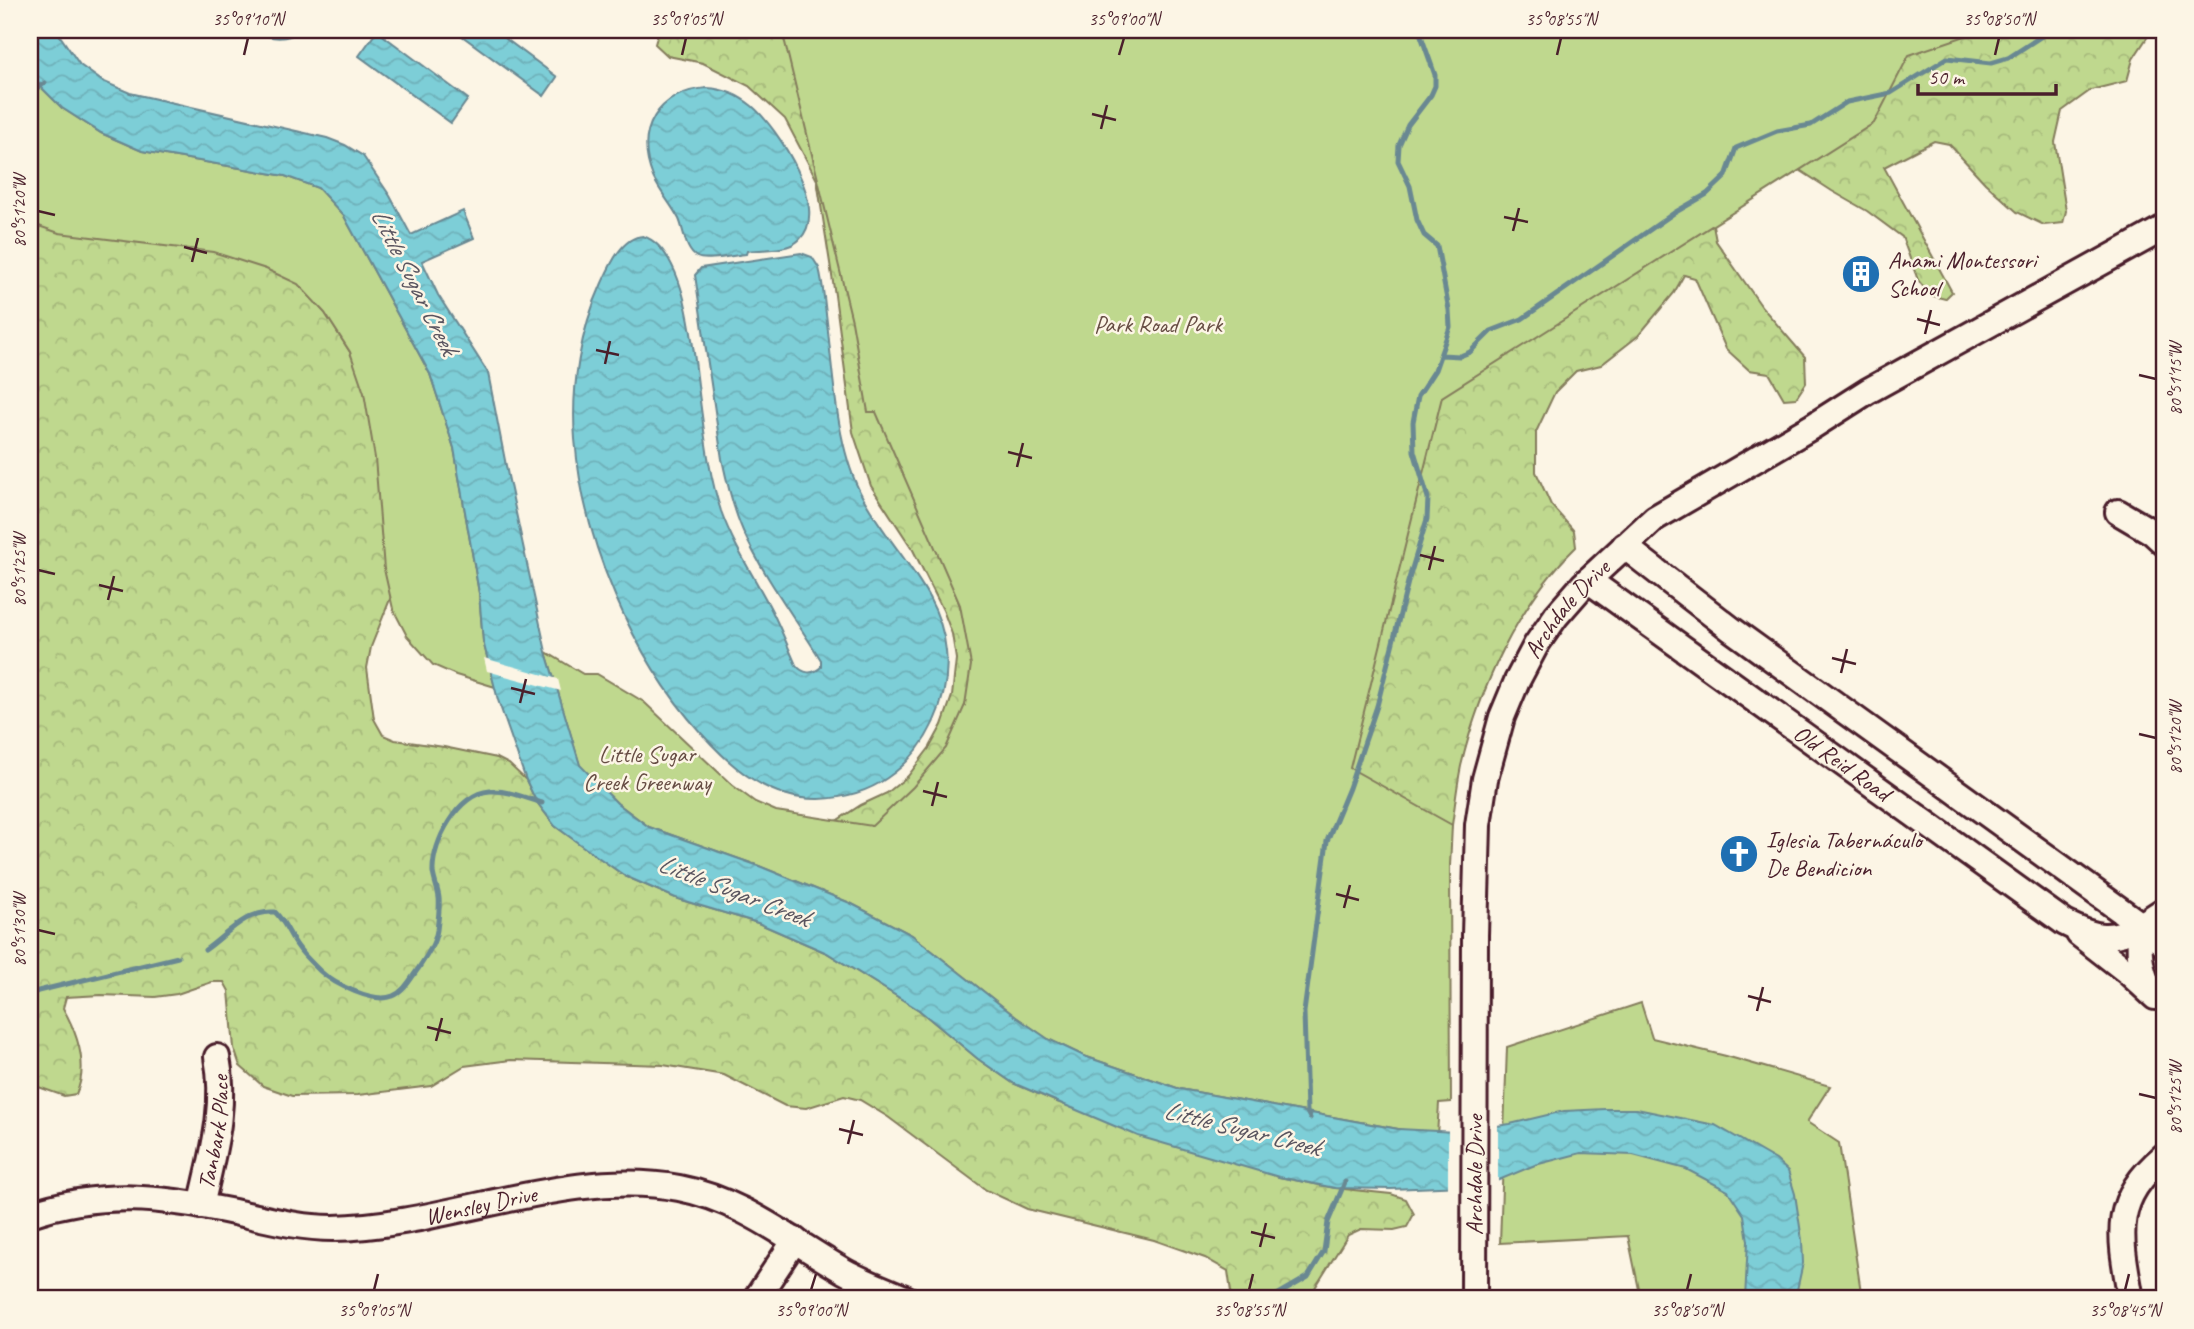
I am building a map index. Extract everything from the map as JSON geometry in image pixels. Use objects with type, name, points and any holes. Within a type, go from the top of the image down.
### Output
[{"type":"street","name":"Archdale Drive","points":[[1474,1299],[1478,825],[1485,779],[1502,717],[1527,661],[1556,616],[1588,580],[1655,518],[1868,391],[2164,228]]},
{"type":"street","points":[[2118,512],[2152,532],[2164,543]]},
{"type":"street","name":"Old Reid Road","points":[[1624,546],[1731,629],[2141,925]]},
{"type":"street","name":"Old Reid Road","points":[[1588,580],[2065,923],[2081,931],[2108,937],[2129,932],[2164,910]]},
{"type":"street","points":[[2065,923],[2129,973],[2159,1003]]},
{"type":"street","points":[[2141,925],[2164,944]]},
{"type":"street","points":[[2141,925],[2141,970],[2159,1003]]},
{"type":"street","name":"Tanbark Place","points":[[201,1206],[220,1112],[222,1090],[217,1057]]},
{"type":"street","points":[[2131,1299],[2123,1251],[2122,1224],[2135,1187],[2164,1156]]},
{"type":"street","name":"Wensley Drive","points":[[30,1214],[69,1203],[109,1198],[149,1198],[291,1225],[333,1228],[374,1225],[573,1188],[643,1183],[681,1188],[717,1198],[752,1213],[843,1270],[907,1299]]},
{"type":"street","points":[[756,1299],[795,1240]]},
{"type":"green space","points":[[659,30],[1007,30],[940,547],[975,651],[936,887],[827,827],[861,805],[887,793],[908,776],[930,747],[942,725],[952,696],[956,659],[952,634],[943,610],[913,550],[871,486],[853,432],[817,180],[785,119],[749,86],[703,63],[668,56],[655,44]]},
{"type":"green space","name":"Park Road Park","points":[[782,30],[1983,30],[1909,55],[1874,123],[1442,397],[1350,768],[1452,825],[1451,1102],[1439,1103],[1437,1136],[1180,1089],[1084,1056],[1048,1039],[1016,1017],[912,935],[850,903],[759,866],[649,827],[617,803],[580,766],[546,652],[583,674],[597,674],[644,702],[732,785],[755,802],[776,811],[872,826],[913,787],[946,748],[965,705],[971,665],[960,605],[876,412],[868,412],[852,321]]},
{"type":"green space","points":[[1392,30],[2152,30],[2133,59],[2127,81],[2091,90],[2062,111],[2055,142],[2066,211],[2063,223],[2044,225],[2017,212],[1985,183],[1949,144],[1934,141],[1884,167],[1952,292],[1945,299],[1930,295],[1918,280],[1902,237],[1867,211],[1798,169],[1712,220],[1716,241],[1762,307],[1805,357],[1806,383],[1796,398],[1784,399],[1769,373],[1749,370],[1726,349],[1695,278],[1684,275],[1674,293],[1638,336],[1601,365],[1576,371],[1555,392],[1536,432],[1536,472],[1551,505],[1574,531],[1576,547],[1536,594],[1490,677],[1469,736],[1452,825],[1442,832],[972,854]]},
{"type":"green space","points":[[30,72],[62,108],[101,133],[142,151],[285,176],[318,188],[344,216],[430,374],[454,448],[479,593],[483,641],[495,687],[433,665],[407,636],[393,609],[384,569],[375,458],[364,393],[350,352],[325,313],[298,284],[266,269],[213,252],[59,233],[30,223]]},
{"type":"green space","points":[[30,207],[269,251],[325,313],[350,352],[382,430],[396,584],[371,647],[367,668],[374,719],[383,735],[395,740],[497,758],[509,764],[526,780],[536,801],[555,826],[625,876],[678,899],[758,923],[827,953],[919,1010],[978,1059],[1013,1083],[1057,1102],[1279,1177],[1335,1188],[1391,1194],[1406,1199],[1414,1214],[1407,1227],[1394,1230],[1361,1229],[1348,1235],[1308,1299],[1232,1299],[1228,1271],[1205,1258],[1154,1240],[1027,1209],[986,1190],[888,1117],[860,1100],[844,1096],[806,1108],[785,1106],[724,1075],[663,1065],[511,1060],[464,1066],[431,1086],[358,1095],[292,1096],[263,1086],[240,1066],[234,1048],[229,991],[224,982],[212,982],[177,994],[155,997],[66,997],[63,1008],[80,1050],[80,1083],[76,1094],[64,1096],[30,1084]]},
{"type":"green space","points":[[1641,1003],[1652,1038],[1830,1086],[1807,1122],[1839,1143],[1862,1299],[1641,1299],[1628,1236],[1500,1243],[1507,1047]]},
{"type":"water","name":"Little Sugar Creek","points":[[30,30],[56,30],[80,65],[102,81],[130,93],[327,138],[345,145],[363,156],[390,196],[411,235],[463,211],[474,238],[422,261],[438,295],[488,373],[546,652],[580,765],[617,803],[649,827],[759,866],[850,903],[912,935],[1048,1039],[1084,1056],[1180,1089],[1398,1129],[1457,1132],[1510,1124],[1564,1111],[1606,1109],[1637,1109],[1715,1125],[1776,1160],[1788,1171],[1795,1194],[1802,1240],[1803,1263],[1795,1299],[1745,1299],[1748,1241],[1744,1215],[1728,1191],[1686,1169],[1633,1155],[1581,1153],[1535,1165],[1487,1185],[1391,1189],[1335,1188],[1279,1177],[1138,1136],[1013,1083],[978,1059],[919,1010],[827,953],[758,923],[678,899],[625,876],[585,848],[555,826],[536,801],[526,780],[498,700],[483,641],[479,593],[454,448],[430,374],[344,216],[318,188],[285,176],[142,151],[101,133],[62,108],[30,72]]},
{"type":"water","points":[[255,30],[301,30],[278,38]]},
{"type":"water","points":[[454,30],[494,30],[557,77],[544,96]]},
{"type":"water","points":[[377,31],[468,99],[451,123],[359,56]]},
{"type":"water","points":[[707,88],[731,93],[752,106],[787,150],[805,190],[809,209],[807,226],[794,244],[713,259],[697,257],[690,250],[679,219],[653,177],[647,144],[654,116],[663,106],[675,97]]},
{"type":"water","points":[[643,236],[658,246],[670,262],[680,284],[691,335],[713,484],[721,511],[796,665],[808,672],[821,667],[821,660],[760,565],[736,513],[722,459],[695,275],[701,268],[801,253],[812,257],[819,268],[836,404],[851,470],[870,510],[934,607],[942,628],[946,651],[945,687],[925,739],[901,767],[863,791],[846,796],[801,798],[768,788],[739,770],[713,746],[676,702],[653,669],[615,596],[588,518],[575,439],[574,399],[583,340],[594,301],[613,260],[629,241]]},
{"type":"pier","points":[[484,658],[558,679],[561,691],[487,671]]},
{"type":"pier","points":[[1498,1122],[1498,1184],[1487,1188],[1448,1190],[1448,1128]]},
{"type":"waterway","name":"Little Sugar Creek","points":[[1310,1118],[1307,1112],[1304,1012],[1327,841],[1349,788],[1377,706],[1427,519],[1428,498],[1414,451],[1413,422],[1418,396],[1435,370],[1450,327],[1437,246],[1424,235],[1417,220],[1410,186],[1398,161],[1399,145],[1408,125],[1435,86],[1435,75],[1419,30]]},
{"type":"waterway","points":[[1441,355],[1460,356],[1470,352],[1491,331],[1522,319],[1674,213],[1707,194],[1726,176],[1736,148],[1777,131],[1811,125],[1847,102],[1891,93],[1947,58],[1991,63],[2008,58],[2051,30]]},
{"type":"waterway","points":[[30,92],[45,83]]},
{"type":"waterway","points":[[205,950],[245,919],[264,912],[275,912],[300,950],[326,976],[365,995],[385,998],[393,996],[407,984],[434,940],[439,902],[433,872],[434,860],[449,821],[467,800],[490,791],[510,793],[542,803]]},
{"type":"waterway","points":[[30,995],[178,957]]},
{"type":"waterway","points":[[1275,1299],[1277,1295],[1308,1277],[1324,1251],[1328,1222],[1345,1182]]},
{"type":"place","name":"Anami Montessori School","points":[[1861,274]]},
{"type":"place","name":"Iglesia Tabernáculo De Bendicion","points":[[1739,854]]},
{"type":"park label","name":"Little Sugar Creek Greenway","points":[[647,768]]}]
